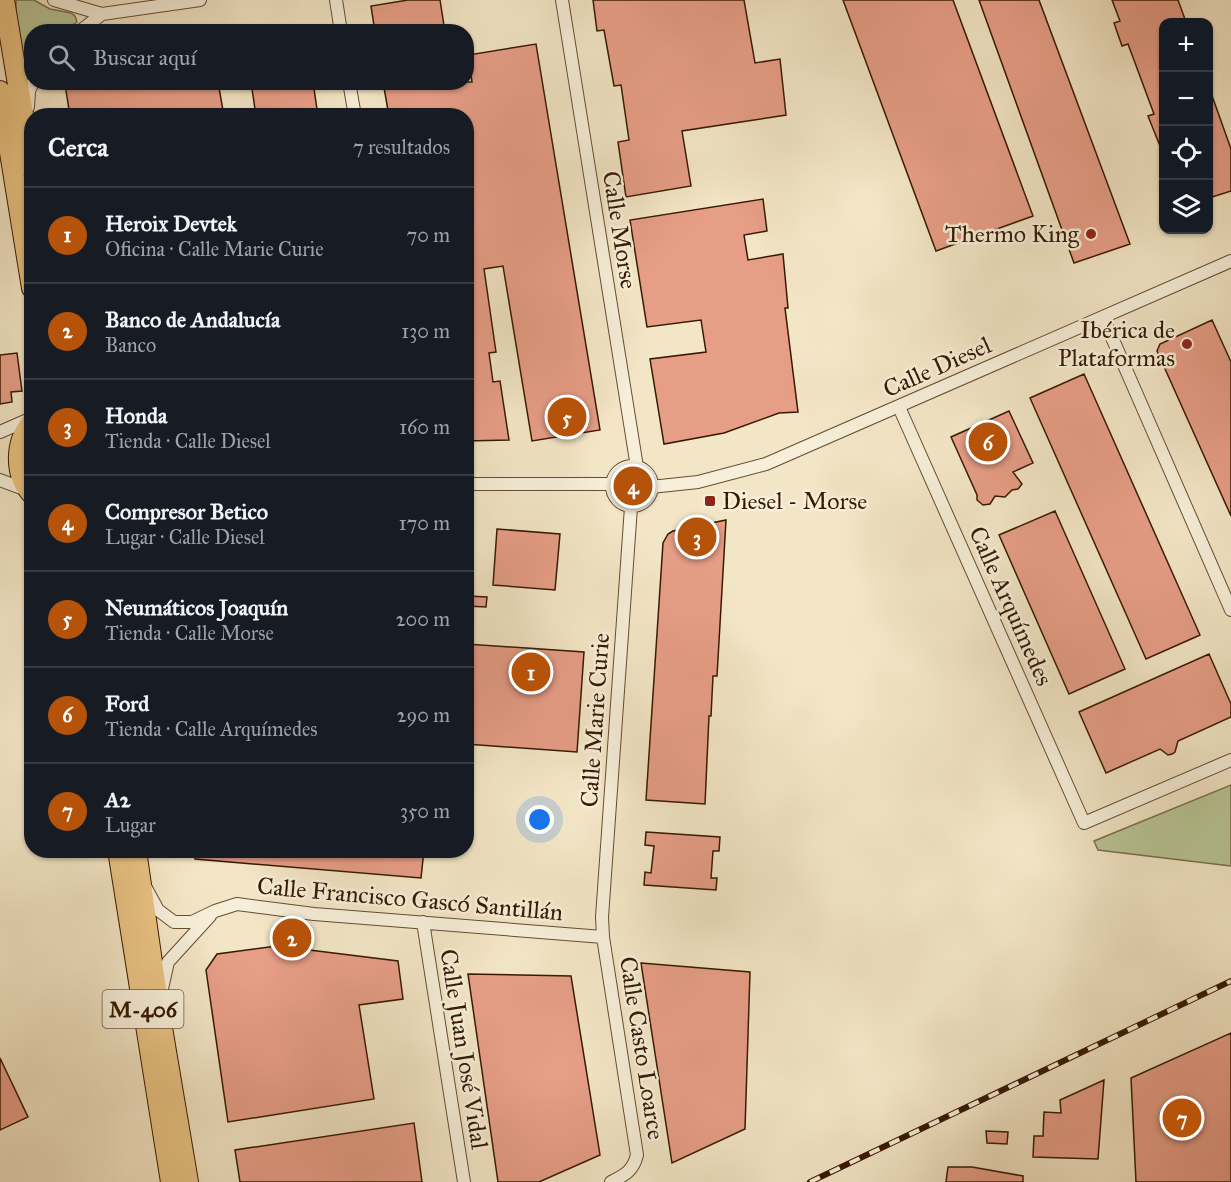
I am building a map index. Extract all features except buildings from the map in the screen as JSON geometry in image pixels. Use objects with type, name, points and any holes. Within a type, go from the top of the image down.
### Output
[{"type":"highway","points":[[4,0],[24,123]]},
{"type":"highway","points":[[0,91],[24,239]]},
{"type":"highway","points":[[24,434],[18,453],[20,471],[24,480]]},
{"type":"highway","name":"M-406","points":[[119,858],[178,1174]]},
{"type":"highway","name":"M-406","points":[[137,858],[158,1004],[178,1174]]},
{"type":"street","points":[[54,0],[102,14],[200,0]]},
{"type":"street","points":[[100,0],[102,14]]},
{"type":"street","points":[[336,0],[340,24]]},
{"type":"street","name":"Calle Morse","points":[[562,0],[637,467]]},
{"type":"street","points":[[89,24],[102,14]]},
{"type":"street","points":[[28,108],[29,90]]},
{"type":"street","points":[[350,90],[354,108]]},
{"type":"street","name":"Calle Diesel","points":[[651,487],[698,482],[766,464],[1231,261]]},
{"type":"street","points":[[1103,317],[1231,610]]},
{"type":"street","name":"Calle Arquímedes","points":[[899,407],[1084,823],[1231,760]]},
{"type":"street","points":[[0,432],[24,423]]},
{"type":"street","points":[[637,467],[648,474],[650,495],[639,505],[631,507],[624,505],[614,497],[612,484],[618,472],[623,468],[637,467]]},
{"type":"street","points":[[0,480],[24,490]]},
{"type":"street","points":[[474,484],[612,484]]},
{"type":"street","name":"Calle Marie Curie","points":[[603,937],[603,906],[631,507]]},
{"type":"street","name":"Calle Francisco Gascó Santillán","points":[[140,876],[158,910],[174,922],[192,922],[237,904],[314,914],[603,937]]},
{"type":"street","points":[[158,1004],[168,962],[215,911]]},
{"type":"street","name":"Calle Juan José Vidal","points":[[423,922],[464,1182]]},
{"type":"street","name":"Calle Casto Loarce","points":[[603,937],[638,1155],[634,1166],[626,1174],[610,1182]]},
{"type":"green space","points":[[16,0],[34,0],[50,9],[71,13],[77,22],[74,24],[24,24],[24,65],[16,20]]},
{"type":"green space","points":[[1231,785],[1231,866],[1098,850],[1094,841]]},
{"type":"railway","points":[[810,1182],[1231,981]]},
{"type":"place","name":"Thermo King","points":[[1091,234]]},
{"type":"place","name":"Ibérica de Plataformas","points":[[1187,344]]},
{"type":"place","name":"Neumáticos Joaquín","points":[[567,417]]},
{"type":"place","name":"Ford","points":[[988,442]]},
{"type":"place","name":"Compresor Betico","points":[[633,486]]},
{"type":"place","name":"Diesel - Morse","points":[[710,501]]},
{"type":"place","name":"Honda","points":[[697,537]]},
{"type":"place","name":"Heroix Devtek","points":[[531,672]]},
{"type":"place","name":"Banco de Andalucía","points":[[292,938]]},
{"type":"place","name":"A2","points":[[1182,1118]]}]
